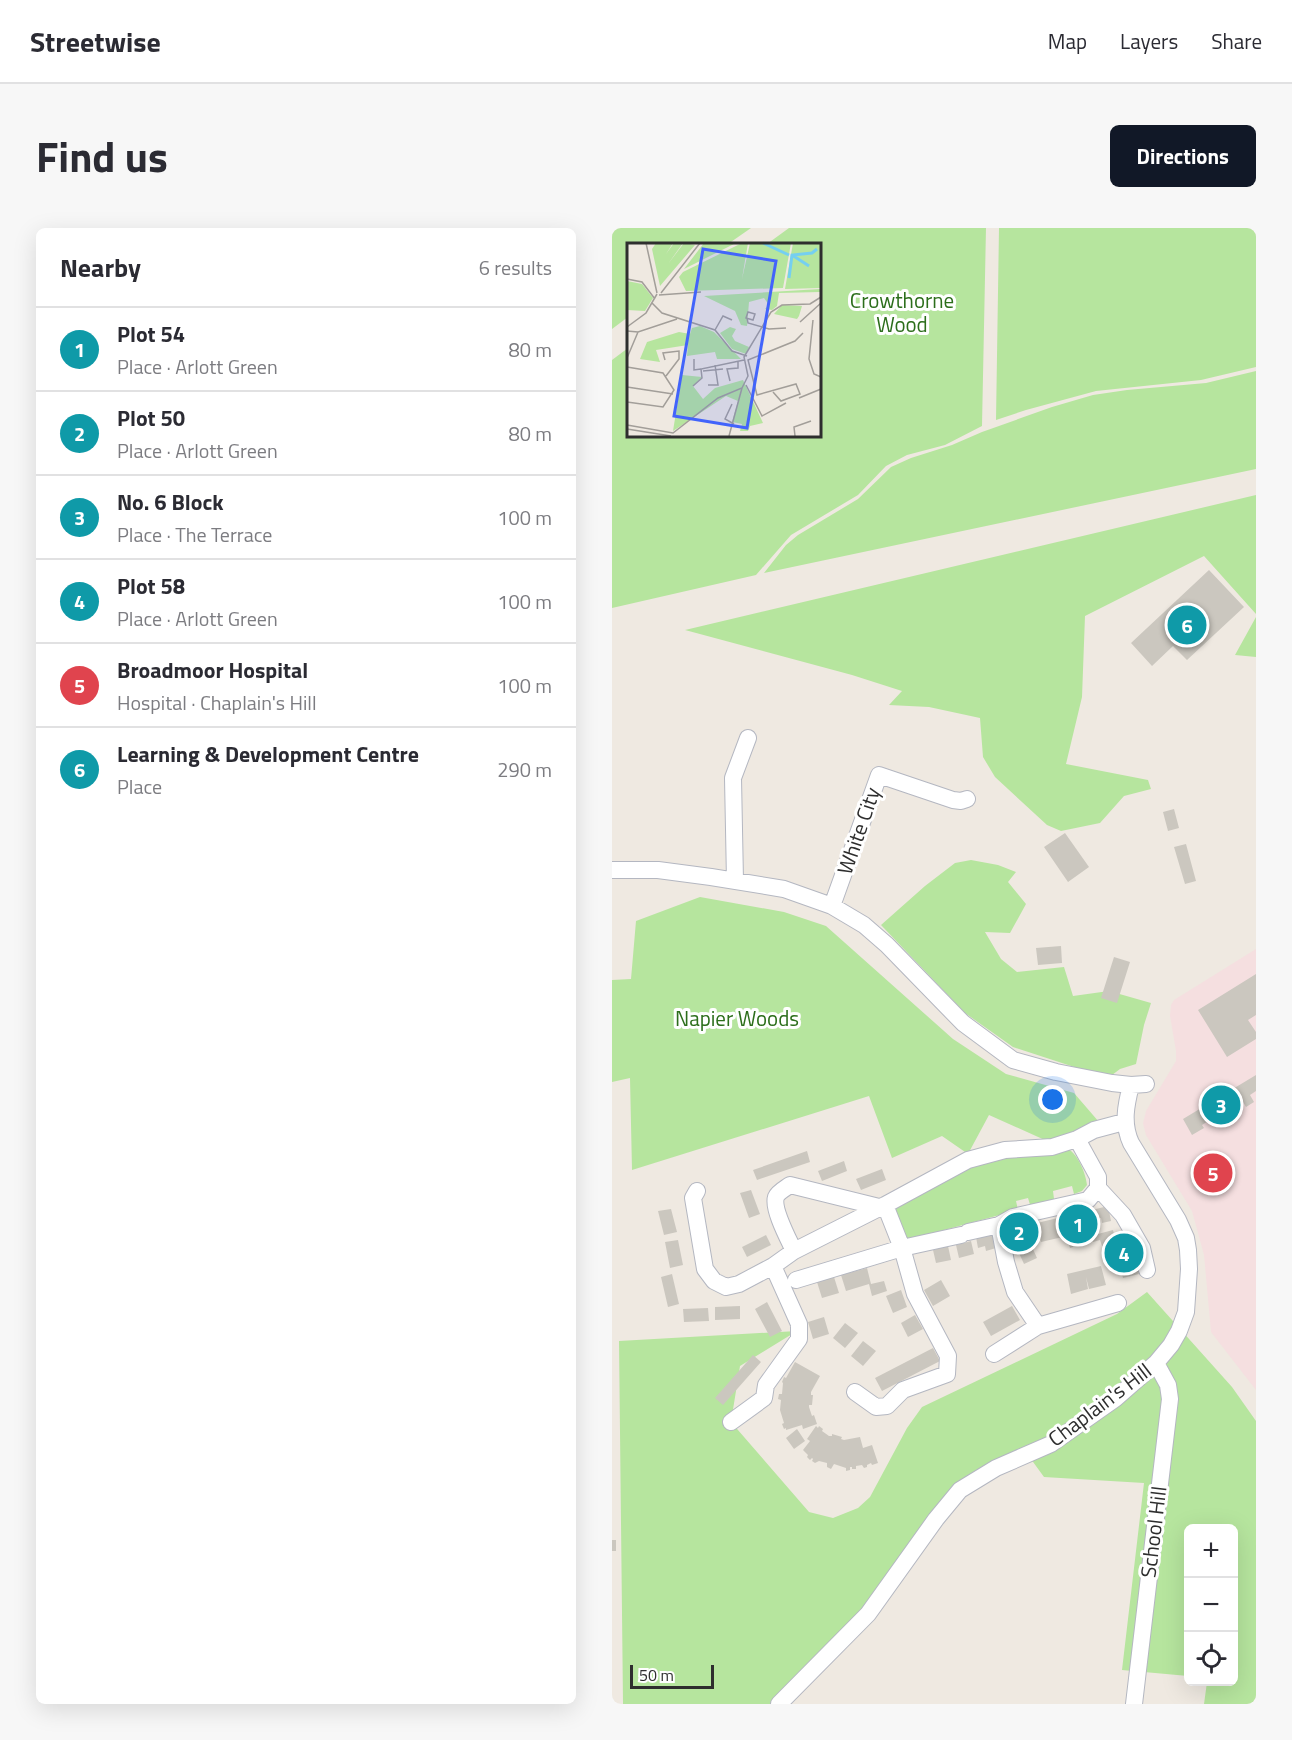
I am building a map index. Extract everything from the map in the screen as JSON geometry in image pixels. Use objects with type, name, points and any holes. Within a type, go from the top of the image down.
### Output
[{"type":"street","points":[[735,881],[733,778],[748,738]]},
{"type":"street","name":"White City","points":[[832,906],[879,775],[953,800],[967,799]]},
{"type":"street","points":[[612,870],[680,872],[784,889],[832,906],[864,925],[887,945],[963,1023],[1013,1060],[1056,1072],[1113,1083],[1138,1084],[1124,1122],[1094,1130],[1077,1139],[1052,1147],[1005,1150],[968,1160],[794,1251],[773,1266],[739,1284],[726,1287],[714,1281],[705,1269],[693,1198],[697,1191]]},
{"type":"street","name":"Chaplain's Hill","points":[[779,1704],[868,1614],[960,1490],[996,1468],[1051,1444],[1115,1399],[1156,1363],[1176,1337],[1186,1312],[1190,1269],[1188,1250],[1178,1220],[1131,1143],[1125,1132],[1124,1122]]},
{"type":"street","points":[[796,1280],[902,1248],[999,1225],[1013,1217],[1088,1200],[1098,1188],[1098,1177],[1077,1139]]},
{"type":"street","points":[[794,1251],[776,1209],[776,1197],[790,1185],[882,1206]]},
{"type":"street","points":[[1098,1188],[1123,1215],[1142,1248],[1147,1270]]},
{"type":"street","points":[[855,1392],[876,1407],[887,1406],[903,1390],[947,1374],[948,1356],[915,1294],[902,1248],[882,1206]]},
{"type":"street","points":[[999,1225],[1015,1292],[1038,1326]]},
{"type":"street","points":[[731,1422],[764,1398],[766,1385],[799,1339],[799,1324],[773,1266]]},
{"type":"street","points":[[994,1354],[1038,1326],[1118,1303]]},
{"type":"street","name":"School Hill","points":[[1134,1704],[1170,1399],[1168,1385],[1156,1363]]},
{"type":"shaded area","points":[[1256,949],[1256,1390],[1211,1332],[1204,1255],[1192,1211],[1146,1135],[1143,1123],[1146,1111],[1176,1061],[1170,1016],[1174,1000]]},
{"type":"green space","points":[[612,228],[751,228],[729,243],[627,243],[627,318],[612,329]]},
{"type":"green space","name":"Crowthorne Wood","points":[[789,228],[986,228],[982,426],[945,445],[907,455],[886,466],[858,495],[791,535],[756,575],[612,608],[612,360],[627,349],[627,436],[820,436],[820,243],[768,243]]},
{"type":"green space","name":"Crowthorne Wood","points":[[999,228],[1256,228],[1256,367],[1201,380],[1096,391],[996,420]]},
{"type":"green space","points":[[1256,371],[1256,469],[764,573],[786,545],[798,535],[858,499],[891,467],[911,458],[1052,407],[1093,395],[1206,383]]},
{"type":"green space","points":[[1256,495],[1256,614],[1204,556],[1085,616],[1082,697],[1066,764],[1148,780],[1151,789],[1124,796],[1100,823],[1061,831],[1047,825],[995,777],[983,757],[980,718],[929,707],[889,705],[902,691],[852,675],[685,630]]},
{"type":"green space","points":[[1256,617],[1256,657],[1235,655]]},
{"type":"green space","points":[[971,860],[998,865],[1016,872],[1008,882],[1026,904],[1010,933],[985,932],[1001,959],[1017,972],[1064,967],[1073,996],[1109,991],[1151,1003],[1136,1064],[1120,1069],[1108,1078],[1013,1047],[965,1013],[881,925],[955,863]]},
{"type":"green space","name":"Napier Woods","points":[[700,897],[784,912],[826,926],[953,1039],[1006,1074],[1074,1093],[1099,1122],[1047,1141],[989,1115],[968,1154],[942,1136],[892,1158],[869,1096],[632,1170],[630,1078],[612,1082],[612,980],[631,979],[636,921]]},
{"type":"green space","points":[[1068,1149],[1078,1160],[1085,1175],[1087,1185],[1082,1191],[1074,1194],[1072,1186],[1053,1191],[1054,1199],[1031,1208],[1028,1198],[1016,1201],[1018,1210],[900,1242],[892,1208],[979,1163]]},
{"type":"green space","points":[[1147,1292],[1232,1387],[1256,1421],[1256,1704],[1204,1704],[1206,1686],[1238,1686],[1238,1524],[1184,1524],[1184,1676],[1122,1670],[1144,1483],[1044,1477],[1028,1455],[960,1490],[868,1614],[777,1704],[623,1704],[619,1341],[797,1331],[740,1366],[731,1422],[809,1512],[833,1518],[858,1508],[870,1497],[907,1428],[922,1407],[1117,1314]]},
{"type":"building","points":[[1209,570],[1244,607],[1187,660],[1173,646],[1152,666],[1131,643]]},
{"type":"building","points":[[1174,809],[1179,828],[1168,831],[1163,812]]},
{"type":"building","points":[[1065,833],[1089,867],[1068,882],[1044,847]]},
{"type":"building","points":[[1186,844],[1196,881],[1185,884],[1174,847]]},
{"type":"building","points":[[1061,946],[1062,963],[1038,965],[1036,948]]},
{"type":"building","points":[[1114,957],[1130,962],[1117,1003],[1101,998]]},
{"type":"building","points":[[1256,974],[1256,1015],[1248,1020],[1256,1032],[1256,1039],[1227,1057],[1198,1010]]},
{"type":"building","points":[[1256,1075],[1256,1091],[1250,1095],[1254,1102],[1246,1107],[1242,1100],[1223,1111],[1227,1118],[1220,1123],[1216,1116],[1202,1125],[1204,1128],[1192,1135],[1183,1119]]},
{"type":"building","points":[[807,1151],[810,1162],[757,1180],[753,1170]]},
{"type":"building","points":[[844,1161],[847,1171],[822,1181],[818,1171]]},
{"type":"building","points":[[882,1169],[886,1180],[861,1190],[856,1179]]},
{"type":"building","points":[[751,1190],[760,1214],[749,1218],[740,1193]]},
{"type":"building","points":[[1108,1206],[1111,1221],[1102,1223],[1101,1218],[1094,1220],[1092,1210]]},
{"type":"building","points":[[671,1209],[677,1232],[664,1235],[658,1211]]},
{"type":"building","points":[[1087,1210],[1092,1231],[1077,1234],[1072,1214]]},
{"type":"building","points":[[1062,1217],[1067,1236],[1041,1242],[1037,1223]]},
{"type":"building","points":[[1025,1225],[1028,1236],[1022,1237],[1023,1242],[1013,1244],[1010,1229]]},
{"type":"building","points":[[1113,1230],[1116,1243],[1129,1239],[1133,1254],[1117,1258],[1113,1243],[1102,1246],[1100,1240],[1093,1242],[1091,1232],[1097,1231],[1098,1234]]},
{"type":"building","points":[[992,1233],[996,1248],[986,1251],[985,1246],[978,1248],[976,1237]]},
{"type":"building","points":[[766,1235],[771,1245],[747,1257],[742,1247]]},
{"type":"building","points":[[1077,1235],[1079,1245],[1070,1248],[1067,1238]]},
{"type":"building","points":[[678,1240],[683,1265],[670,1268],[665,1242]]},
{"type":"building","points":[[971,1241],[974,1254],[959,1258],[956,1245]]},
{"type":"building","points":[[948,1246],[951,1260],[936,1263],[933,1250]]},
{"type":"building","points":[[1032,1247],[1037,1258],[1024,1264],[1019,1253]]},
{"type":"building","points":[[1135,1261],[1139,1274],[1123,1278],[1120,1264]]},
{"type":"building","points":[[1101,1266],[1106,1285],[1089,1289],[1086,1277],[1088,1289],[1071,1294],[1067,1274]]},
{"type":"building","points":[[867,1268],[871,1284],[884,1281],[887,1291],[872,1296],[869,1284],[846,1291],[841,1275]]},
{"type":"building","points":[[672,1274],[679,1304],[668,1307],[661,1277]]},
{"type":"building","points":[[834,1277],[839,1293],[822,1298],[817,1282]]},
{"type":"building","points":[[941,1280],[950,1296],[933,1306],[924,1290]]},
{"type":"building","points":[[901,1290],[907,1307],[893,1313],[886,1296]]},
{"type":"building","points":[[767,1302],[782,1331],[770,1337],[755,1309]]},
{"type":"building","points":[[740,1306],[740,1319],[715,1320],[715,1307]]},
{"type":"building","points":[[1012,1306],[1020,1320],[991,1336],[983,1322]]},
{"type":"building","points":[[708,1308],[709,1321],[684,1322],[683,1309]]},
{"type":"building","points":[[915,1315],[923,1329],[908,1337],[901,1323]]},
{"type":"building","points":[[824,1317],[829,1334],[813,1339],[808,1322]]},
{"type":"building","points":[[845,1323],[858,1333],[845,1348],[833,1338]]},
{"type":"building","points":[[863,1341],[876,1351],[863,1366],[851,1356]]},
{"type":"building","points":[[933,1348],[940,1361],[882,1391],[875,1378]]},
{"type":"building","points":[[753,1355],[761,1362],[723,1405],[715,1398]]},
{"type":"building","points":[[795,1362],[820,1376],[811,1392],[812,1405],[809,1405],[817,1424],[803,1429],[802,1425],[786,1430],[782,1424],[784,1423],[780,1410],[781,1400],[778,1399],[779,1394],[782,1394],[784,1377],[786,1378]]},
{"type":"building","points":[[816,1426],[823,1429],[822,1431],[829,1436],[832,1434],[844,1440],[860,1437],[863,1448],[872,1445],[878,1463],[872,1465],[871,1463],[864,1468],[862,1465],[856,1466],[856,1469],[850,1467],[850,1470],[846,1471],[846,1468],[834,1464],[831,1469],[827,1467],[827,1463],[819,1461],[815,1463],[812,1458],[810,1460],[807,1457],[808,1455],[803,1450],[810,1441],[807,1439]]},
{"type":"building","points":[[797,1429],[805,1441],[794,1449],[786,1438]]},
{"type":"building","points":[[612,1540],[616,1540],[616,1551],[612,1551]]},
{"type":"place","name":"Learning & Development Centre","points":[[1187,625]]},
{"type":"place","name":"No. 6 Block","points":[[1221,1105]]},
{"type":"place","name":"Broadmoor Hospital","points":[[1213,1173]]},
{"type":"place","name":"Plot 54","points":[[1078,1224]]},
{"type":"place","name":"Plot 50","points":[[1019,1232]]},
{"type":"place","name":"Plot 58","points":[[1124,1253]]}]
